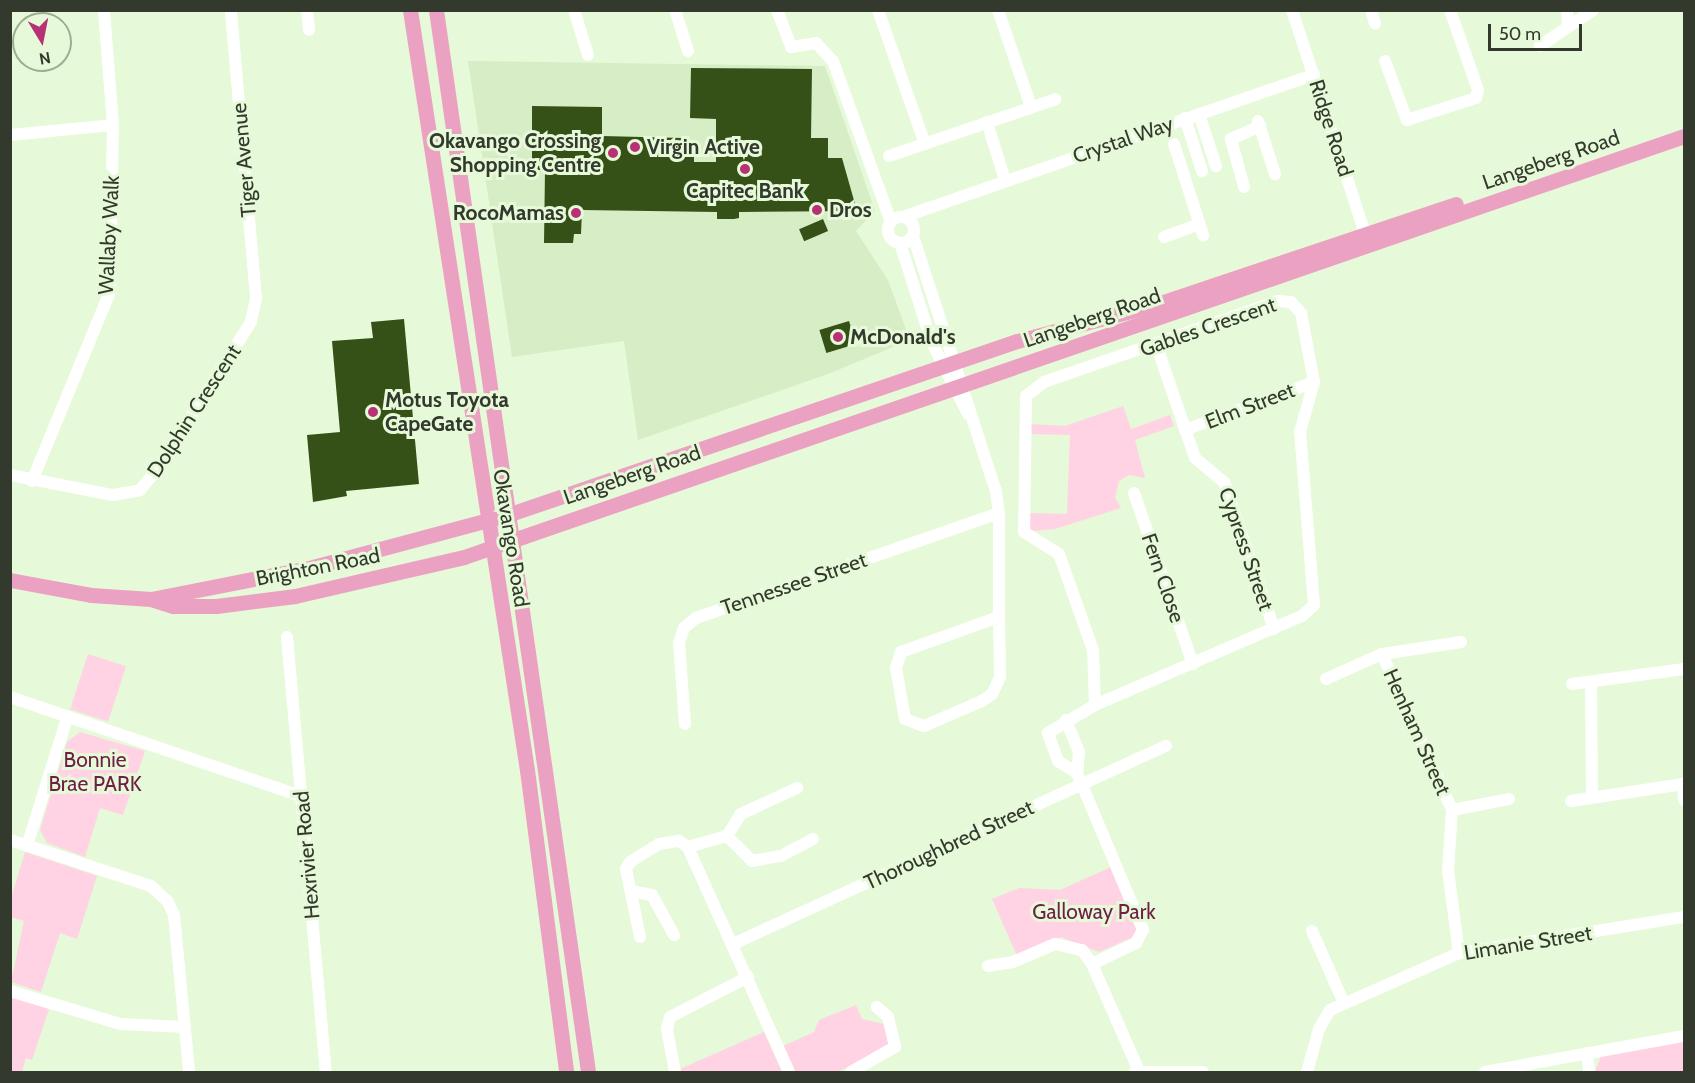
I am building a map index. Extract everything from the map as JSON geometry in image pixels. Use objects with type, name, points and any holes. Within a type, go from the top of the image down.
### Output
[{"type":"main road","name":"Okavango Road","points":[[410,10],[490,549],[527,770],[566,1072]]},
{"type":"main road","name":"Okavango Road","points":[[436,10],[510,514],[588,1072]]},
{"type":"main road","name":"Langeberg Road","points":[[490,549],[664,485],[958,387],[1684,127]]},
{"type":"main road","name":"Langeberg Road","points":[[486,520],[510,514],[1045,332],[1157,304],[1367,241],[1684,136]]},
{"type":"main road","name":"Brighton Road","points":[[151,599],[309,568],[486,520]]},
{"type":"main road","name":"Brighton Road","points":[[10,580],[91,595],[151,599],[173,606],[216,606],[295,596],[490,549]]},
{"type":"street","name":"Wallaby Walk","points":[[32,481],[110,292],[113,125],[104,10]]},
{"type":"street","name":"Tiger Avenue","points":[[231,10],[255,309]]},
{"type":"street","points":[[307,10],[309,30]]},
{"type":"street","points":[[574,10],[588,55]]},
{"type":"street","points":[[675,10],[688,51]]},
{"type":"street","points":[[777,10],[791,47],[816,43],[833,61],[885,204],[904,223],[958,387],[978,427],[999,513],[1000,677],[992,694],[924,726],[905,719],[896,668],[901,652],[999,617]]},
{"type":"street","points":[[878,10],[925,144]]},
{"type":"street","points":[[998,10],[1031,107]]},
{"type":"street","name":"Ridge Road","points":[[1292,10],[1367,241]]},
{"type":"street","points":[[1384,61],[1407,120],[1476,98],[1478,90],[1450,10]]},
{"type":"street","points":[[1567,10],[1569,27]]},
{"type":"street","points":[[1540,46],[1593,10]]},
{"type":"street","name":"Crystal Way","points":[[900,243],[904,223],[932,207],[1314,75]]},
{"type":"street","points":[[889,156],[1056,99]]},
{"type":"street","points":[[1199,114],[1216,166]]},
{"type":"street","points":[[1185,118],[1202,171]]},
{"type":"street","points":[[987,122],[1005,180]]},
{"type":"street","points":[[1244,187],[1234,158],[1231,138],[1259,124],[1275,174]]},
{"type":"street","points":[[10,135],[113,125]]},
{"type":"street","points":[[1193,141],[1206,136]]},
{"type":"street","points":[[1164,237],[1201,230],[1174,144]]},
{"type":"street","points":[[1185,177],[1234,158]]},
{"type":"street","points":[[904,223],[889,235],[900,243],[951,364]]},
{"type":"street","name":"Gables Crescent","points":[[1079,778],[1058,761],[1047,738],[1051,729],[1095,705],[1302,616],[1315,602],[1300,432],[1314,382],[1301,313],[1285,300],[1044,382],[1025,399],[1023,528],[1026,536],[1051,545],[1059,554],[1093,650],[1095,705]]},
{"type":"street","name":"Dolphin Crescent","points":[[10,475],[113,495],[128,495],[146,485],[255,309]]},
{"type":"street","name":"Cypress Street","points":[[1156,344],[1195,458],[1224,482],[1274,629]]},
{"type":"street","name":"Elm Street","points":[[1185,430],[1314,382]]},
{"type":"street","name":"Fern Close","points":[[1134,493],[1192,664]]},
{"type":"street","name":"Tennessee Street","points":[[685,724],[678,643],[684,628],[696,618],[999,513]]},
{"type":"street","name":"Hexrivier Road","points":[[287,637],[326,1072]]},
{"type":"street","points":[[1326,679],[1382,654],[1461,642]]},
{"type":"street","name":"Henham Street","points":[[1382,654],[1452,810],[1448,870],[1459,953]]},
{"type":"street","points":[[1572,684],[1684,669]]},
{"type":"street","points":[[1592,682],[1592,797]]},
{"type":"street","points":[[10,697],[303,797]]},
{"type":"street","points":[[27,846],[67,718]]},
{"type":"street","points":[[1066,720],[1079,752],[1079,778],[1143,930],[1136,943],[1092,964]]},
{"type":"street","name":"Thoroughbred Street","points":[[733,944],[1079,778],[1166,746]]},
{"type":"street","points":[[1571,801],[1684,784],[1684,800]]},
{"type":"street","points":[[688,847],[728,836],[741,814],[796,788]]},
{"type":"street","name":"Henham Street","points":[[1452,810],[1509,799]]},
{"type":"street","points":[[728,836],[752,861],[781,856],[813,840]]},
{"type":"street","points":[[10,840],[151,886],[164,897],[174,915],[189,1072]]},
{"type":"street","points":[[640,937],[626,869],[633,858],[665,843],[679,841],[688,847],[789,1072]]},
{"type":"street","points":[[631,891],[652,895],[674,935]]},
{"type":"street","name":"Limanie Street","points":[[1307,1072],[1319,1029],[1330,1010],[1343,1001],[1459,953],[1684,917]]},
{"type":"street","points":[[1312,932],[1343,1001]]},
{"type":"street","points":[[988,966],[1065,943],[1082,950],[1092,964],[1137,1072],[1203,1072]]},
{"type":"street","points":[[675,1072],[667,1029],[670,1017],[748,977]]},
{"type":"street","points":[[10,991],[121,1024],[185,1028]]},
{"type":"street","points":[[851,1072],[895,1047],[888,1017],[877,1007]]},
{"type":"street","points":[[1485,1072],[1684,1036]]},
{"type":"street","points":[[1587,1053],[1589,1072]]},
{"type":"shaded area","name":"Okavango Crossing Shopping Centre","points":[[468,61],[825,66],[875,211],[856,231],[888,280],[907,332],[905,342],[828,374],[638,440],[624,341],[512,357]]},
{"type":"green space","points":[[1123,406],[1131,429],[1170,415],[1174,426],[1135,440],[1145,478],[1129,475],[1119,481],[1115,498],[1121,508],[1055,529],[1033,531],[1028,527],[1028,513],[1067,514],[1070,435],[1030,434],[1030,424],[1065,426]]},
{"type":"green space","points":[[88,654],[126,666],[108,722],[70,709]]},
{"type":"green space","name":"Bonnie Brae PARK","points":[[80,732],[145,751],[123,815],[100,808],[85,857],[47,843],[40,830],[67,742]]},
{"type":"green space","points":[[25,852],[97,876],[77,939],[60,933],[41,992],[11,982],[24,921],[11,917],[11,898]]},
{"type":"green space","name":"Galloway Park","points":[[1111,867],[1137,928],[1133,937],[1099,952],[1061,937],[1017,956],[992,899],[1019,888],[1060,890]]},
{"type":"green space","points":[[11,997],[49,1009],[32,1060],[26,1058],[22,1072],[11,1072]]},
{"type":"green space","points":[[856,1005],[862,1019],[884,1024],[891,1041],[884,1052],[836,1072],[795,1072],[783,1046],[814,1032],[819,1020]]},
{"type":"green space","points":[[764,1032],[782,1072],[681,1072],[680,1069]]},
{"type":"green space","points":[[1684,1041],[1684,1072],[1595,1072],[1601,1056]]},
{"type":"building","name":"Okavango Crossing Shopping Centre","points":[[691,68],[812,69],[811,138],[828,138],[828,158],[842,158],[857,211],[739,212],[739,218],[717,219],[717,212],[582,210],[581,234],[574,234],[573,243],[544,243],[545,170],[532,170],[532,106],[602,107],[602,136],[683,138],[683,147],[694,148],[694,162],[716,162],[716,119],[690,118]]},
{"type":"building","points":[[823,219],[828,231],[804,241],[799,229]]},
{"type":"building","name":"Motus Toyota CapeGate","points":[[404,319],[419,484],[346,491],[347,496],[313,502],[307,435],[340,432],[332,341],[373,338],[371,322]]},
{"type":"building","name":"McDonald's","points":[[849,321],[856,344],[826,353],[819,330]]},
{"type":"place","name":"Virgin Active","points":[[635,147]]},
{"type":"place","name":"Okavango Crossing Shopping Centre","points":[[613,153]]},
{"type":"place","name":"Capitec Bank","points":[[745,169]]},
{"type":"place","name":"Dros","points":[[817,210]]},
{"type":"place","name":"RocoMamas","points":[[576,213]]},
{"type":"place","name":"McDonald's","points":[[838,337]]},
{"type":"place","name":"Motus Toyota CapeGate","points":[[373,412]]}]
